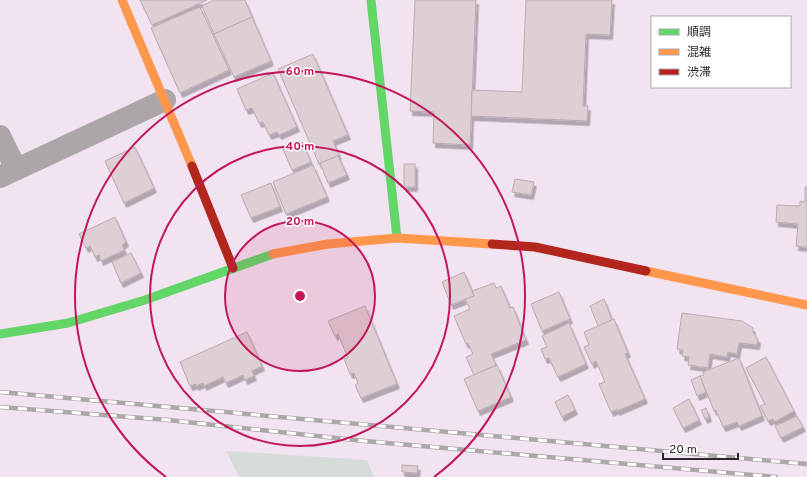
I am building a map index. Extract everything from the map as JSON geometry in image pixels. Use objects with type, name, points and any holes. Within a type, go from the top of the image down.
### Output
[{"type":"street","points":[[122,0],[165,100],[233,268]]},
{"type":"street","points":[[371,0],[397,238]]},
{"type":"street","points":[[0,136],[8,173],[165,100]]},
{"type":"street","points":[[0,334],[68,323],[145,300],[278,252],[328,244],[397,238],[535,247],[807,305]]},
{"type":"shaded area","points":[[226,451],[367,460],[374,477],[239,477]]},
{"type":"building","points":[[140,0],[207,0],[152,25]]},
{"type":"building","points":[[214,0],[245,0],[252,17],[214,34],[202,6]]},
{"type":"building","points":[[415,0],[476,0],[470,145],[433,143],[434,112],[410,111]]},
{"type":"building","points":[[526,0],[612,0],[610,35],[586,34],[583,106],[588,106],[587,121],[471,116],[472,90],[522,92]]},
{"type":"building","points":[[200,7],[229,70],[180,93],[151,28]]},
{"type":"building","points":[[252,17],[271,61],[234,77],[214,34]]},
{"type":"building","points":[[313,54],[348,135],[333,141],[339,155],[319,164],[278,69]]},
{"type":"building","points":[[273,73],[297,127],[279,135],[277,132],[269,135],[263,122],[259,123],[252,108],[246,110],[237,89]]},
{"type":"building","points":[[302,142],[311,162],[292,170],[283,149]]},
{"type":"building","points":[[135,147],[154,188],[124,203],[105,161]]},
{"type":"building","points":[[338,156],[347,175],[328,183],[320,163]]},
{"type":"building","points":[[404,164],[415,164],[415,187],[404,187]]},
{"type":"building","points":[[313,165],[327,197],[286,214],[273,182]]},
{"type":"building","points":[[515,179],[534,182],[531,195],[512,192]]},
{"type":"building","points":[[271,183],[280,207],[251,218],[241,195]]},
{"type":"building","points":[[805,187],[807,187],[807,247],[796,246],[798,224],[776,222],[777,205],[800,206],[800,201],[805,202]]},
{"type":"building","points":[[115,217],[126,242],[122,245],[124,250],[101,261],[99,255],[95,257],[90,246],[86,248],[79,234]]},
{"type":"building","points":[[131,253],[141,273],[121,283],[112,262]]},
{"type":"building","points":[[464,272],[474,296],[451,305],[442,282]]},
{"type":"building","points":[[494,283],[496,288],[501,286],[510,308],[513,307],[526,340],[491,354],[496,365],[474,375],[466,357],[473,354],[468,343],[466,344],[454,316],[470,309],[465,299],[474,296],[472,291]]},
{"type":"building","points":[[559,292],[570,319],[542,331],[531,304]]},
{"type":"building","points":[[604,299],[612,320],[598,326],[590,306]]},
{"type":"building","points":[[365,306],[397,384],[361,398],[355,385],[358,383],[354,373],[350,374],[344,359],[348,358],[338,334],[335,336],[328,321]]},
{"type":"building","points":[[682,313],[742,321],[753,328],[753,332],[758,340],[757,345],[739,343],[737,354],[728,352],[727,357],[710,354],[708,368],[688,365],[689,357],[682,356],[683,350],[677,349]]},
{"type":"building","points":[[614,319],[628,353],[625,354],[645,399],[617,411],[617,409],[611,412],[599,384],[605,382],[596,361],[592,364],[584,347],[589,345],[584,332]]},
{"type":"building","points":[[569,323],[586,364],[558,377],[549,358],[545,359],[541,349],[547,347],[542,336]]},
{"type":"building","points":[[247,332],[262,366],[252,371],[254,376],[245,380],[243,375],[226,383],[223,377],[204,386],[203,383],[196,386],[196,384],[190,386],[180,362]]},
{"type":"building","points":[[766,357],[794,411],[774,422],[773,419],[768,421],[760,406],[765,404],[746,368]]},
{"type":"building","points":[[739,358],[762,416],[739,426],[737,422],[723,427],[716,410],[714,411],[700,376],[704,375],[703,372]]},
{"type":"building","points":[[497,365],[511,397],[478,411],[464,379]]},
{"type":"building","points":[[700,376],[706,392],[697,396],[691,380]]},
{"type":"building","points":[[568,395],[575,410],[562,417],[555,402]]},
{"type":"building","points":[[689,399],[699,420],[683,428],[673,408]]},
{"type":"building","points":[[706,408],[709,417],[705,419],[701,410]]},
{"type":"building","points":[[797,416],[803,427],[781,438],[775,426]]},
{"type":"building","points":[[402,465],[418,466],[417,473],[402,472]]},
{"type":"railway","points":[[0,392],[807,464]]},
{"type":"railway","points":[[0,407],[168,420],[364,441],[776,477]]},
{"type":"traffic: fast","points":[[371,0],[397,238]]},
{"type":"traffic: fast","points":[[0,334],[68,323],[145,300],[273,254]]},
{"type":"traffic: slow","points":[[122,0],[192,166]]},
{"type":"traffic: slow","points":[[273,254],[328,244],[397,238],[492,244]]},
{"type":"traffic: slow","points":[[646,271],[807,305]]},
{"type":"traffic: jam","points":[[192,166],[233,268]]},
{"type":"traffic: jam","points":[[492,244],[535,247],[646,271]]}]
